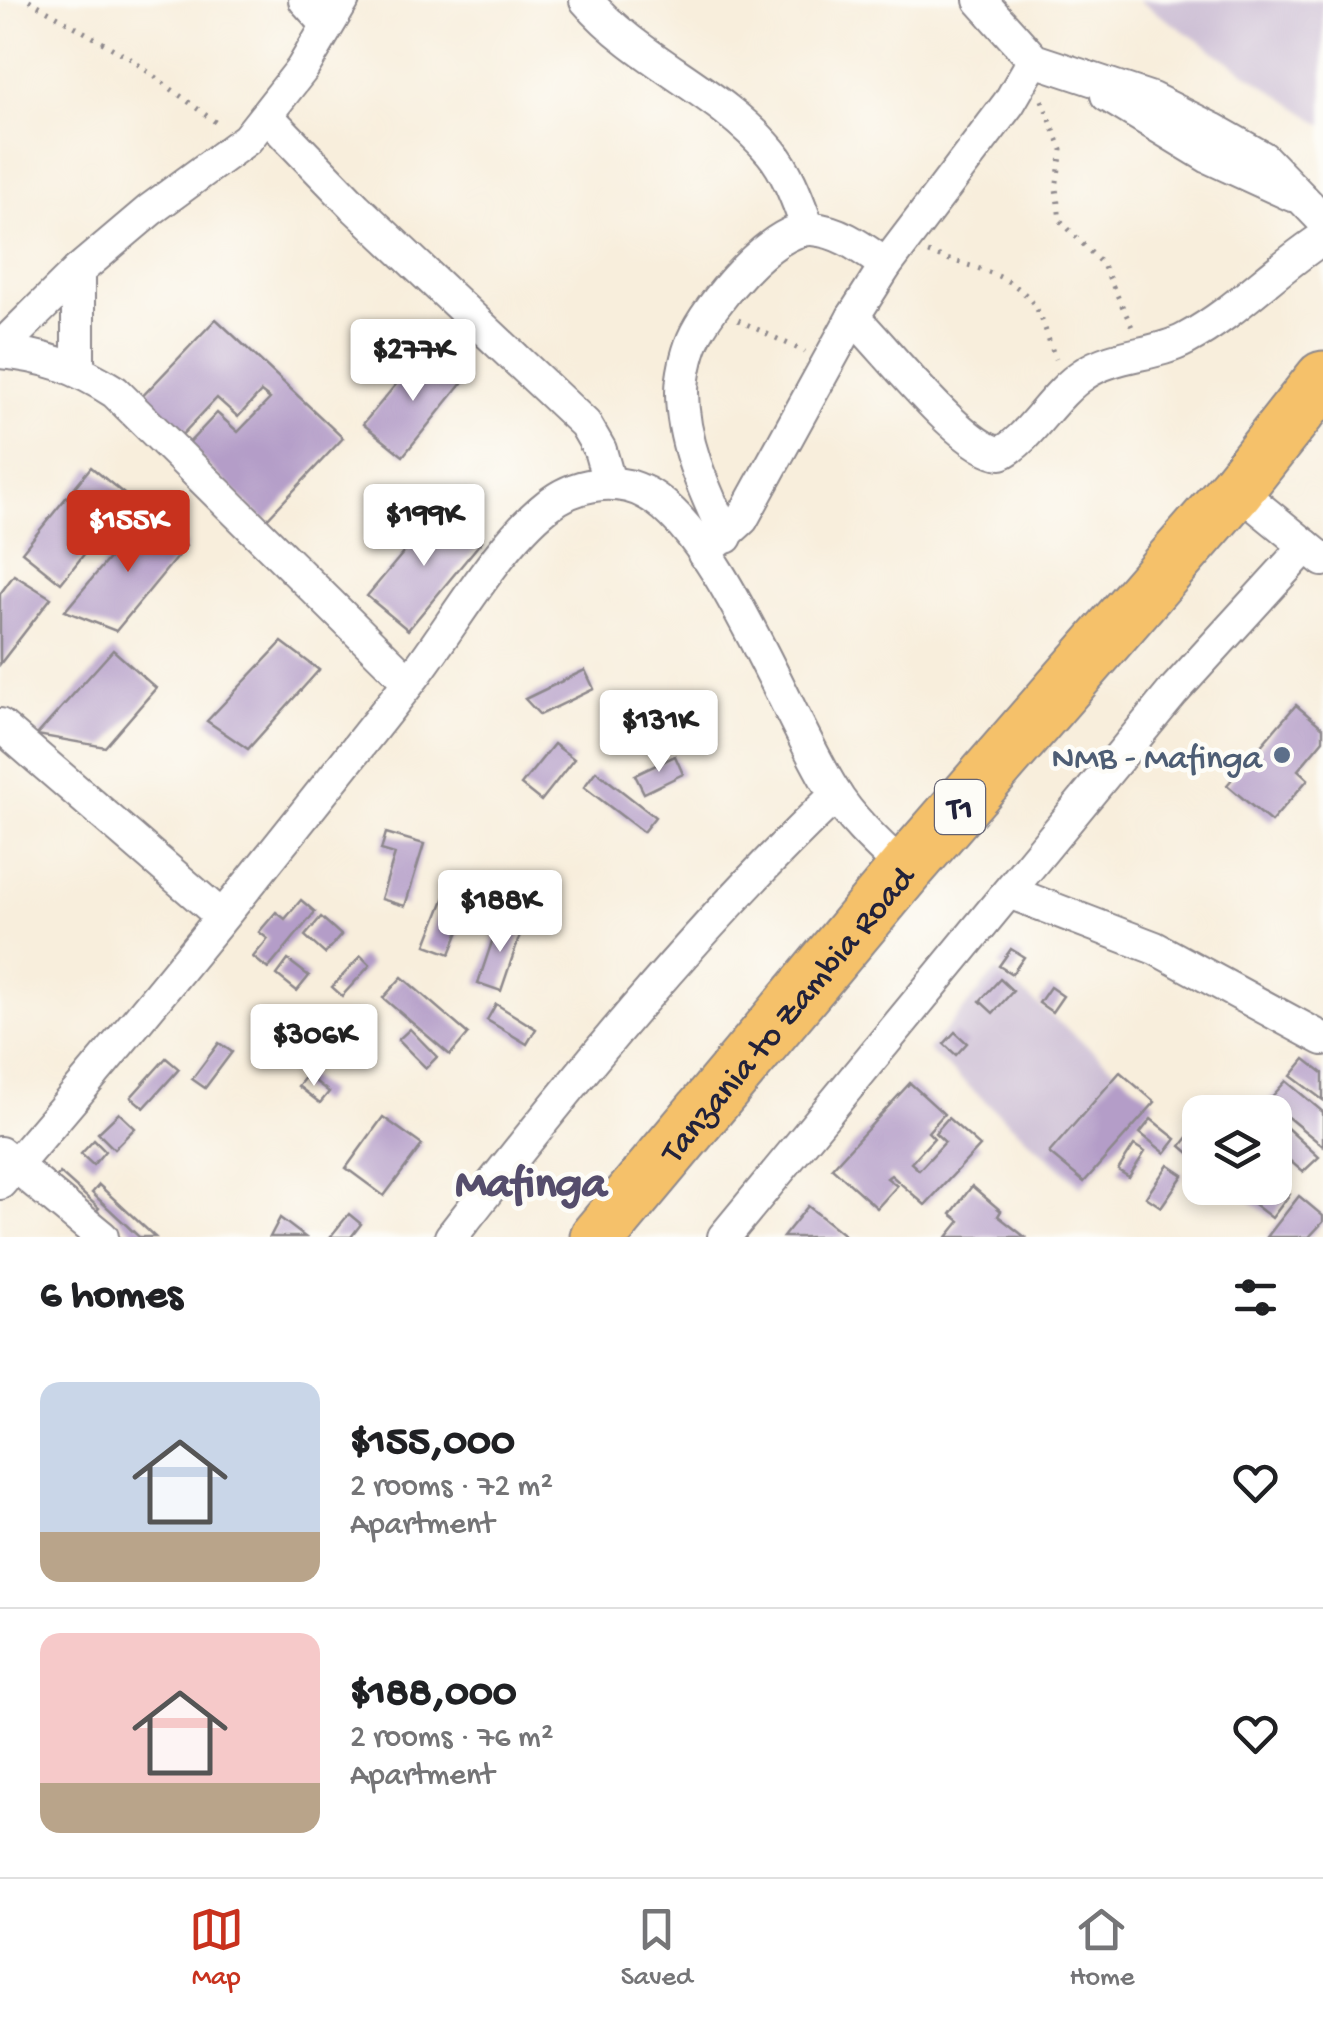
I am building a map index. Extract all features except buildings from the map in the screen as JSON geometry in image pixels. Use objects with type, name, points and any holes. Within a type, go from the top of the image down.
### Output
[{"type":"highway","name":"Tanzania to Zambia Road","points":[[598,1237],[905,870],[1236,490],[1323,379]]},
{"type":"street","points":[[586,0],[629,40],[737,119],[772,154],[808,228]]},
{"type":"street","points":[[980,0],[1031,65],[1086,77],[1138,117],[1314,210]]},
{"type":"street","points":[[0,350],[78,271],[257,128],[325,8]]},
{"type":"street","points":[[715,545],[742,519],[852,317],[1009,103],[1031,65]]},
{"type":"street","points":[[257,128],[356,208],[585,424],[600,450],[609,482]]},
{"type":"street","points":[[896,252],[808,228],[774,242],[714,308],[693,340],[682,389],[686,436],[715,545],[800,733],[836,796],[905,870]]},
{"type":"street","points":[[852,317],[955,427],[988,452],[1013,448],[1042,410],[1075,380],[1104,364],[1182,341],[1228,312],[1274,270],[1323,238]]},
{"type":"street","points":[[78,271],[78,368]]},
{"type":"street","points":[[0,350],[43,356],[78,368],[115,392],[409,682]]},
{"type":"street","points":[[102,1237],[5,1167],[220,915],[409,682],[513,542],[547,506],[578,488],[609,482],[646,493],[715,545]]},
{"type":"street","points":[[724,1237],[1172,693],[1314,553],[1236,490]]},
{"type":"street","points":[[0,724],[220,915]]},
{"type":"street","points":[[451,1237],[668,966],[750,877],[836,796]]},
{"type":"street","points":[[1008,892],[1155,948],[1323,1039]]},
{"type":"path","points":[[29,0],[131,59],[202,116],[257,128]]},
{"type":"path","points":[[1031,65],[1060,138],[1056,205],[1060,220],[1115,284],[1132,322],[1138,354]]},
{"type":"path","points":[[896,252],[928,253],[978,267],[1026,295],[1036,308],[1057,359],[1075,380]]},
{"type":"path","points":[[714,308],[825,362]]},
{"type":"shaded area","points":[[1138,0],[1323,0],[1323,125]]},
{"type":"shaded area","points":[[997,971],[1156,1103],[1081,1187],[928,1050]]},
{"type":"place","name":"NMB - Mafinga","points":[[1282,755]]},
{"type":"district","name":"Mafinga","points":[[531,1179]]}]
